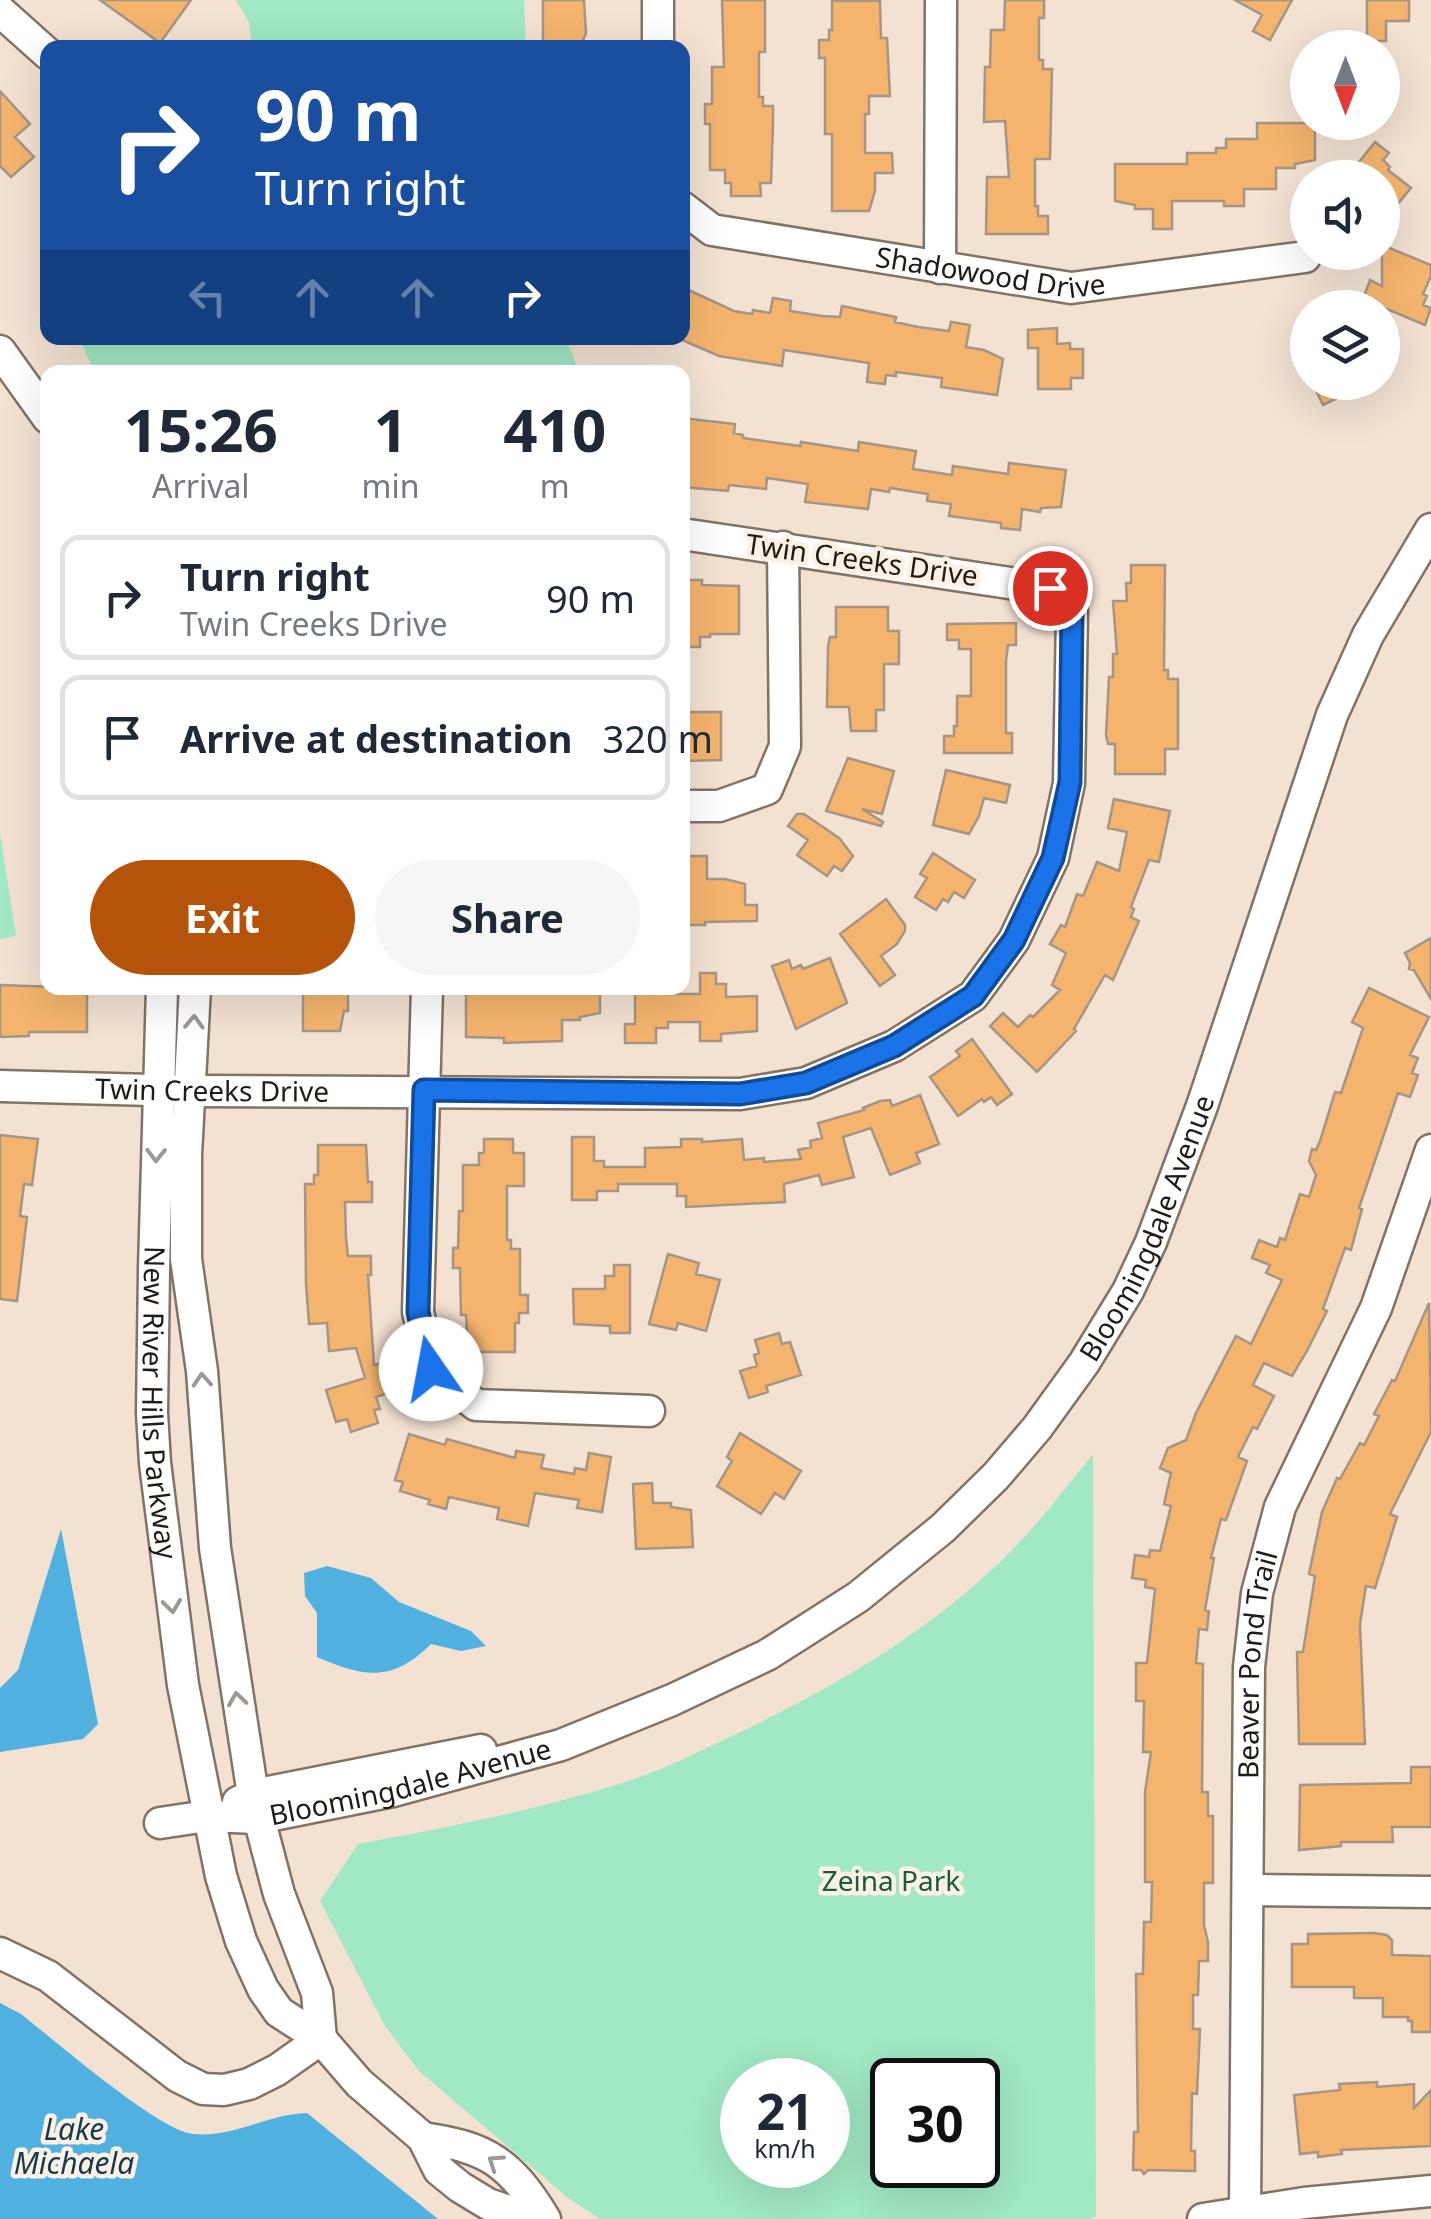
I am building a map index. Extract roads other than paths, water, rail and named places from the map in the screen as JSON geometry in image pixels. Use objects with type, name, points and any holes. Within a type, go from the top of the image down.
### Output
[{"type":"street","points":[[658,0],[658,40]]},
{"type":"street","points":[[940,268],[941,0]]},
{"type":"street","points":[[0,11],[40,47]]},
{"type":"street","name":"Shadowood Drive","points":[[690,213],[712,230],[1071,288],[1290,258]]},
{"type":"street","points":[[0,351],[40,407]]},
{"type":"street","name":"Bloomingdale Avenue","points":[[160,1822],[255,1807],[609,1724],[672,1700],[768,1654],[829,1618],[888,1576],[996,1476],[1038,1428],[1084,1364],[1141,1265],[1170,1196],[1341,694],[1380,612],[1431,529]]},
{"type":"street","name":"Twin Creeks Drive","points":[[0,1086],[740,1094],[806,1083],[894,1046],[973,996],[1014,940],[1053,858],[1070,782],[1072,612],[1050,588],[690,535]]},
{"type":"street","points":[[690,806],[719,806],[767,790],[785,746],[782,548]]},
{"type":"street","name":"New River Hills Parkway","points":[[162,995],[154,1442],[183,1685],[221,1876],[241,1942],[279,2012],[321,2039],[358,2083],[422,2138]]},
{"type":"street","name":"New River Hills Parkway","points":[[195,995],[186,1155],[186,1258],[202,1371],[213,1530],[255,1807],[288,1920],[318,1993],[321,2039]]},
{"type":"street","points":[[428,995],[418,1312],[431,1369],[476,1404],[649,1411]]},
{"type":"street","name":"Beaver Pond Trail","points":[[1246,2212],[1249,1667],[1264,1564],[1291,1478],[1376,1308],[1431,1150]]},
{"type":"street","points":[[154,1442],[205,1439]]},
{"type":"street","points":[[163,1537],[213,1530]]},
{"type":"street","points":[[1248,1890],[1431,1892]]},
{"type":"street","points":[[241,1942],[288,1920]]},
{"type":"street","points":[[0,1954],[48,1976],[177,2076],[203,2090],[249,2084],[321,2039]]},
{"type":"street","points":[[422,2138],[440,2170],[460,2187],[488,2204],[533,2219]]},
{"type":"street","points":[[422,2138],[461,2144],[500,2164],[527,2190],[545,2219]]},
{"type":"street","points":[[1203,2219],[1431,2190]]},
{"type":"water","points":[[61,1529],[98,1724],[83,1739],[0,1752],[0,1688],[18,1670]]},
{"type":"water","points":[[327,1566],[371,1578],[399,1602],[471,1631],[486,1646],[461,1651],[431,1644],[404,1665],[378,1673],[350,1669],[317,1657],[317,1613],[305,1596],[304,1573]]},
{"type":"water","name":"Lake Michaela","points":[[0,2003],[21,2014],[132,2101],[177,2129],[193,2134],[222,2133],[307,2113],[438,2219],[0,2219]]},
{"type":"park label","name":"Zeina Park","points":[[891,1881]]}]
